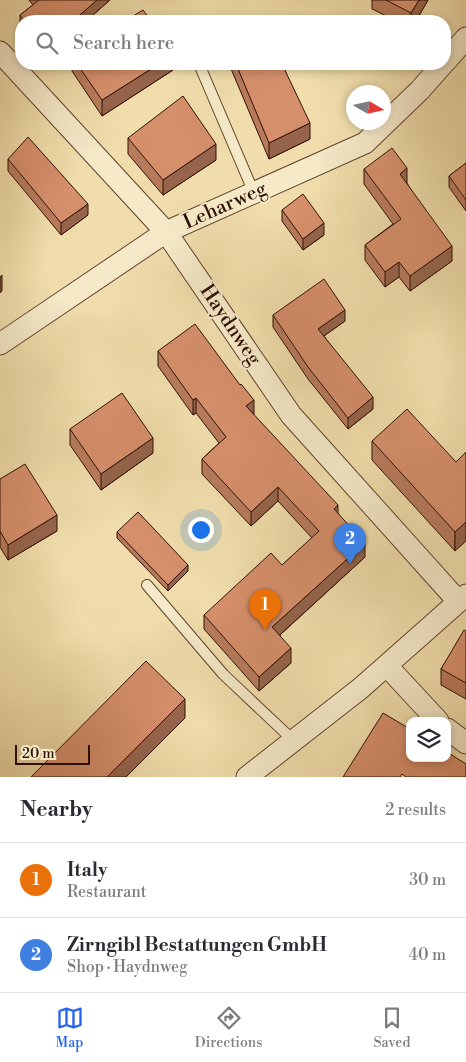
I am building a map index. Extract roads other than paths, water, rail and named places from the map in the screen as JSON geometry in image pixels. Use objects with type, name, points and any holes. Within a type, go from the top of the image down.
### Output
[{"type":"street","name":"Leharweg","points":[[451,55],[466,38]]},
{"type":"street","name":"Haydnweg","points":[[0,52],[15,68]]},
{"type":"street","name":"Haydnweg","points":[[17,70],[166,232],[291,415],[463,602]]},
{"type":"street","name":"Leharweg","points":[[0,344],[166,232],[365,143],[420,90],[438,70]]},
{"type":"street","points":[[247,777],[387,666],[463,602]]},
{"type":"street","points":[[387,666],[434,717]]},
{"type":"street","points":[[451,732],[466,743]]},
{"type":"lane","points":[[202,70],[254,193]]},
{"type":"lane","points":[[147,585],[223,674],[294,741]]},
{"type":"place","name":"Zirngibl Bestattungen GmbH","points":[[350,564]]},
{"type":"place","name":"Italy","points":[[265,630]]}]
